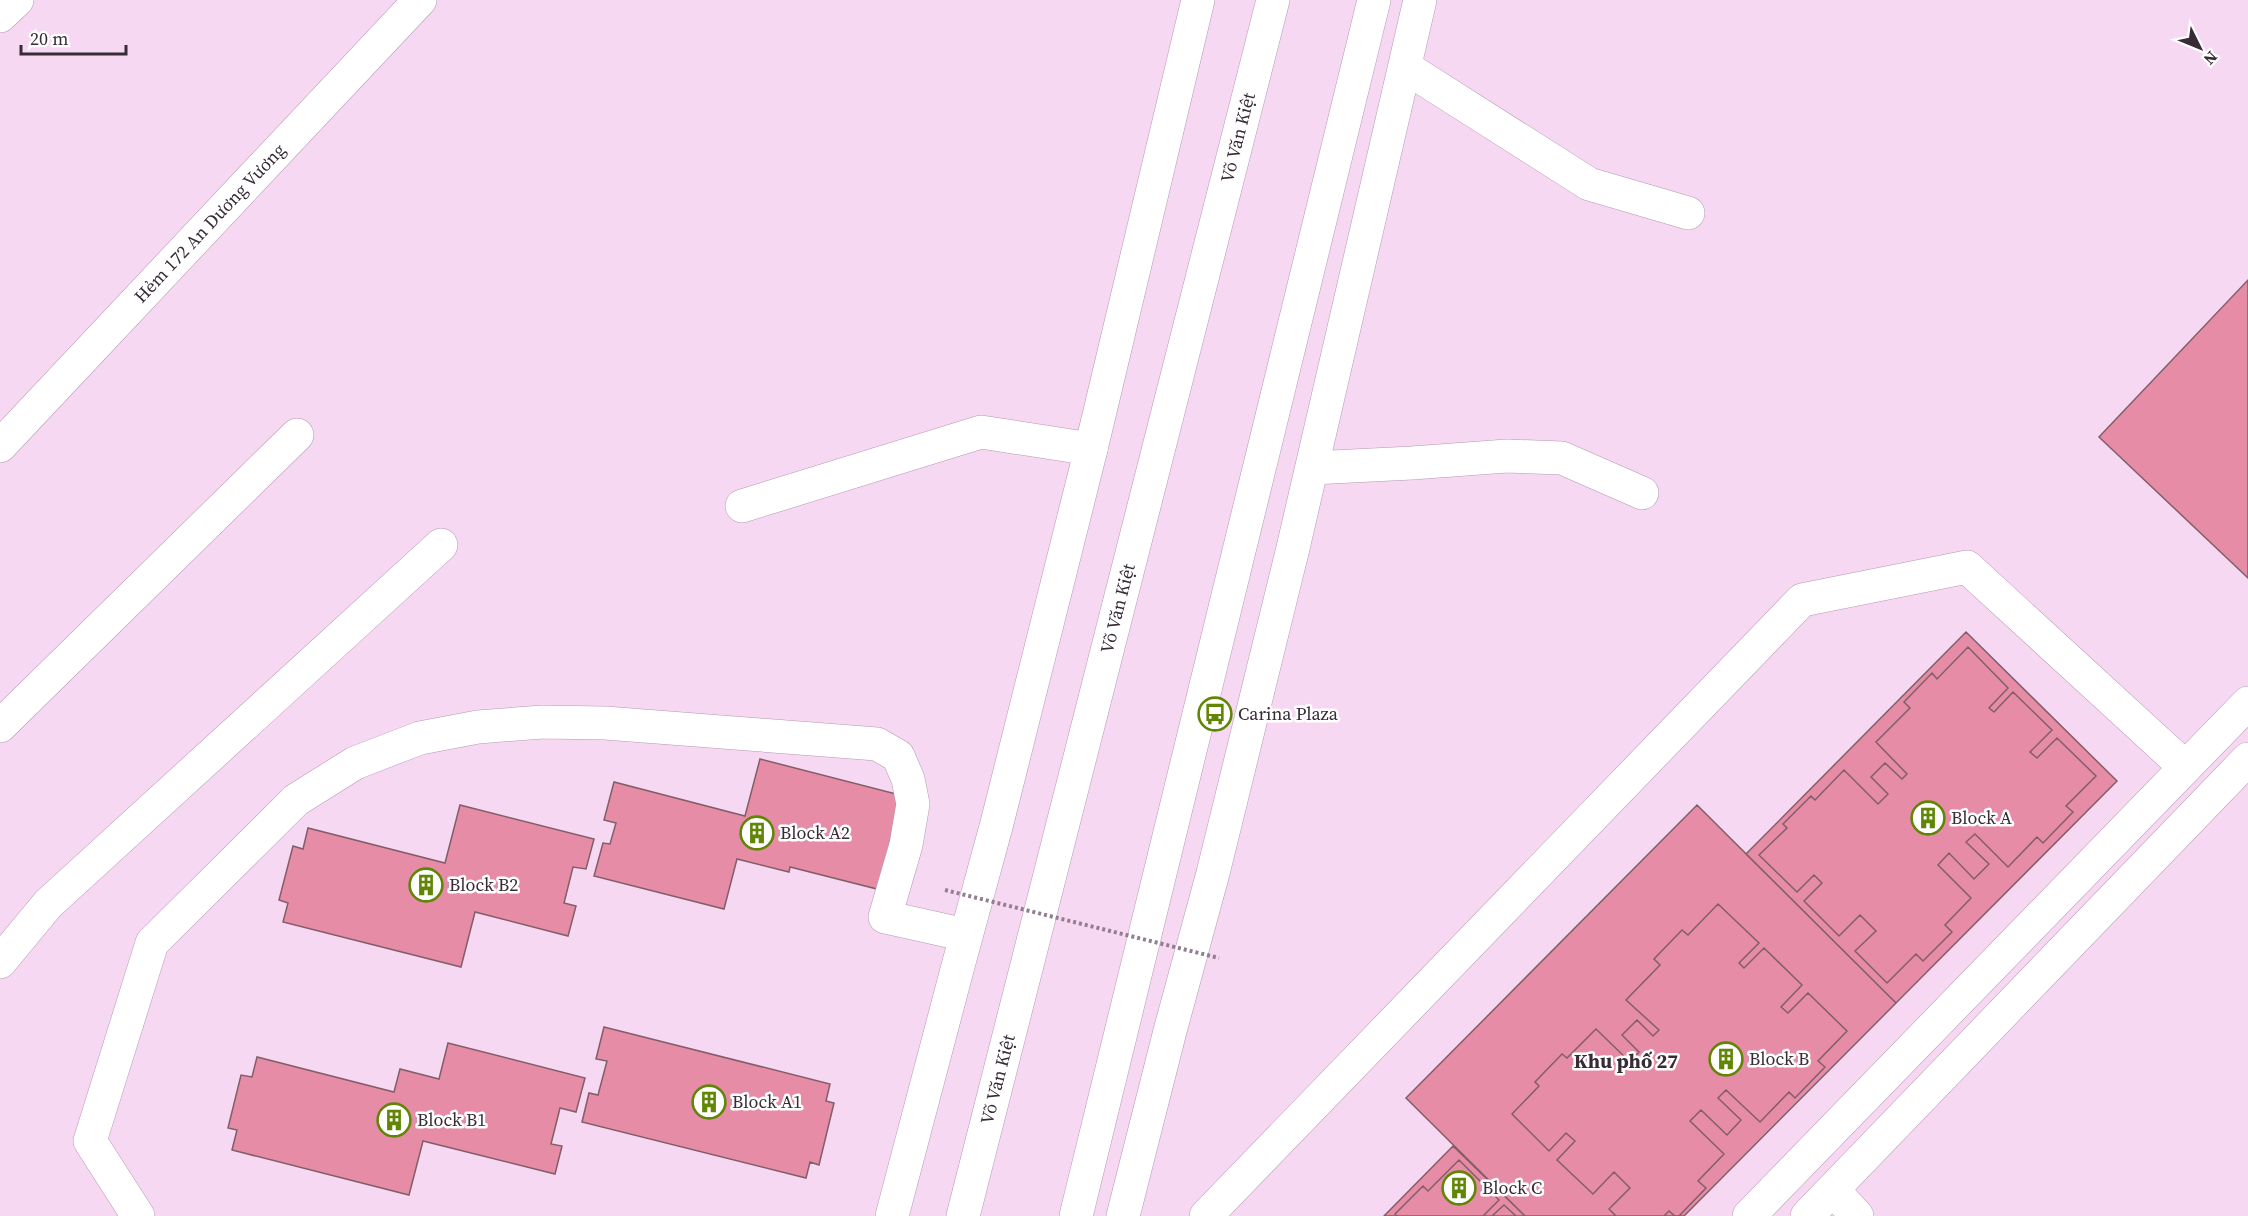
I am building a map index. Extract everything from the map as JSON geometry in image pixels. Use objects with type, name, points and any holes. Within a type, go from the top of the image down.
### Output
[{"type":"main road","points":[[0,16],[17,0]]},
{"type":"main road","name":"Hẻm 172 An Dương Vương","points":[[0,446],[420,0]]},
{"type":"main road","points":[[892,1216],[997,823],[1091,449],[1197,0]]},
{"type":"main road","name":"Võ Văn Kiệt","points":[[963,1216],[1273,0]]},
{"type":"main road","points":[[1076,1216],[1374,0]]},
{"type":"main road","points":[[1123,1216],[1213,873],[1312,468],[1420,0]]},
{"type":"main road","points":[[1405,67],[1589,184],[1688,213]]},
{"type":"main road","points":[[742,506],[981,432],[1091,449]]},
{"type":"main road","points":[[0,726],[297,435]]},
{"type":"main road","points":[[1312,468],[1507,456],[1562,458],[1642,494]]},
{"type":"main road","points":[[0,962],[48,904],[441,544]]},
{"type":"main road","points":[[1206,1216],[1802,600],[1967,567],[2185,767]]},
{"type":"main road","points":[[1749,1216],[2248,703]]},
{"type":"main road","points":[[138,1216],[90,1141],[152,944],[296,800],[355,763],[420,738],[478,727],[542,722],[605,723],[878,744],[898,756],[908,779],[913,804],[906,845],[885,917],[966,935]]},
{"type":"main road","points":[[1807,1216],[2242,778]]},
{"type":"main road","points":[[1833,1190],[1857,1216]]},
{"type":"path","points":[[945,890],[1219,958]]},
{"type":"building","points":[[2248,280],[2248,578],[2099,437]]},
{"type":"building","name":"Block A","points":[[1966,632],[2117,781],[1896,1003],[1746,854]]},
{"type":"building","name":"Block A","points":[[1968,647],[2008,688],[1989,708],[1994,712],[2013,692],[2052,730],[2030,752],[2037,758],[2057,738],[2096,776],[2066,806],[2073,812],[2043,843],[2037,837],[2008,867],[1975,834],[1966,842],[1989,864],[1974,879],[1949,853],[1938,865],[1971,898],[1945,925],[1952,932],[1923,961],[1916,954],[1887,983],[1855,951],[1876,931],[1860,915],[1839,936],[1804,901],[1822,883],[1814,875],[1797,892],[1759,855],[1787,828],[1783,824],[1811,796],[1815,800],[1844,770],[1878,804],[1888,794],[1871,777],[1885,763],[1902,779],[1907,774],[1876,742],[1910,708],[1904,702],[1932,673],[1937,679]]},
{"type":"building","name":"Block A2","points":[[760,759],[904,796],[877,889],[790,867],[789,872],[737,859],[724,909],[594,876],[603,843],[610,844],[616,823],[604,820],[614,782],[745,816]]},
{"type":"building","name":"Block B2","points":[[460,805],[594,839],[586,869],[573,867],[564,903],[576,906],[568,936],[475,912],[461,967],[283,922],[288,903],[279,900],[293,846],[303,849],[308,828],[445,863]]},
{"type":"building","points":[[1697,805],[1896,1003],[1684,1216],[1525,1216],[1406,1098]]},
{"type":"building","name":"Block B","points":[[1718,904],[1759,943],[1739,963],[1744,968],[1764,948],[1802,985],[1781,1007],[1788,1013],[1808,993],[1847,1031],[1818,1061],[1825,1067],[1795,1098],[1789,1092],[1760,1122],[1726,1090],[1718,1098],[1741,1120],[1727,1135],[1701,1110],[1690,1121],[1724,1154],[1698,1181],[1706,1188],[1679,1216],[1669,1211],[1664,1216],[1616,1216],[1609,1209],[1630,1188],[1614,1172],[1593,1194],[1557,1160],[1575,1141],[1566,1133],[1549,1151],[1512,1114],[1539,1086],[1535,1082],[1562,1054],[1567,1058],[1596,1029],[1630,1062],[1639,1052],[1622,1035],[1637,1020],[1653,1036],[1659,1030],[1626,1000],[1660,965],[1654,959],[1682,930],[1688,935]]},
{"type":"building","name":"Block A1","points":[[604,1027],[830,1084],[826,1101],[834,1103],[819,1165],[810,1162],[806,1178],[582,1122],[589,1093],[598,1095],[607,1061],[596,1059]]},
{"type":"building","name":"Block B1","points":[[448,1043],[585,1078],[576,1112],[560,1108],[551,1144],[562,1146],[555,1174],[423,1141],[409,1195],[232,1150],[237,1130],[228,1128],[241,1075],[252,1077],[257,1057],[394,1092],[400,1069],[439,1079]]},
{"type":"building","name":"Block C","points":[[1453,1146],[1525,1216],[1384,1216]]},
{"type":"building","name":"Block C","points":[[1459,1160],[1499,1200],[1483,1216],[1397,1216],[1395,1214],[1423,1186],[1428,1191]]},
{"type":"building","name":"Block C","points":[[1504,1205],[1516,1216],[1492,1216]]},
{"type":"place","name":"Carina Plaza","points":[[1215,714]]},
{"type":"place","name":"Block A","points":[[1928,818]]},
{"type":"place","name":"Block A2","points":[[757,833]]},
{"type":"place","name":"Block B2","points":[[426,885]]},
{"type":"place","name":"Block B","points":[[1726,1059]]},
{"type":"place","name":"Block A1","points":[[709,1102]]},
{"type":"place","name":"Block B1","points":[[394,1120]]},
{"type":"place","name":"Block C","points":[[1459,1188]]},
{"type":"district","name":"Khu phố 27","points":[[1626,1061]]}]
